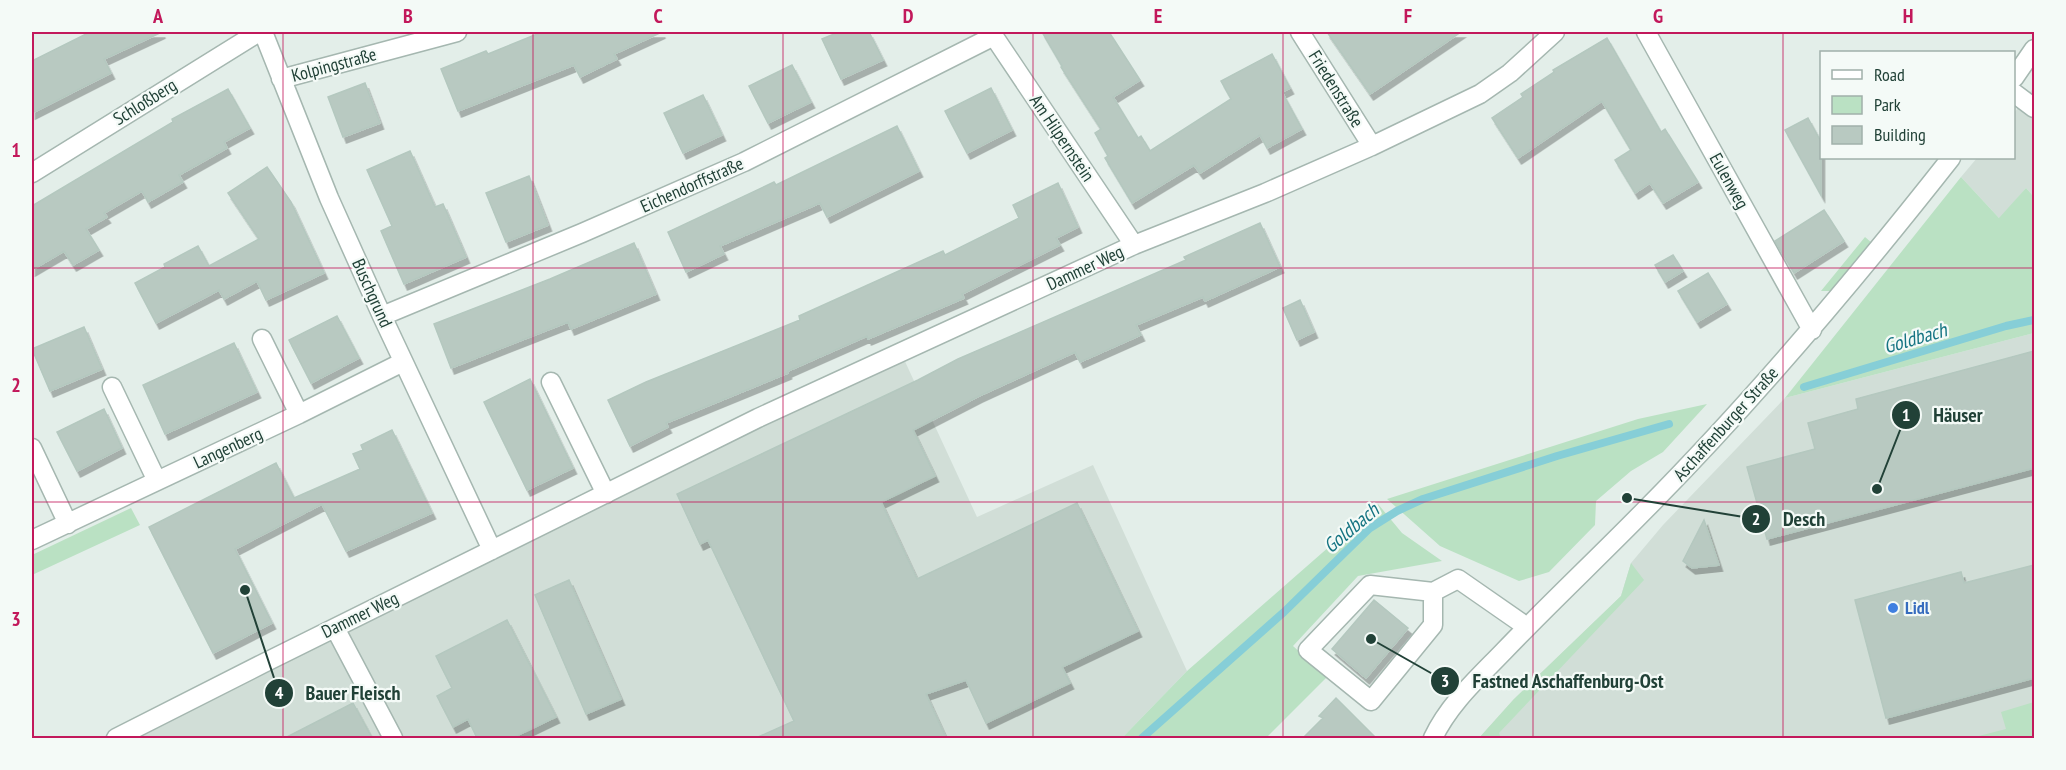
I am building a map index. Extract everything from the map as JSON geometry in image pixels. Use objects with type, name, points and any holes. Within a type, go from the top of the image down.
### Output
[{"type":"street","name":"Buschgrund","points":[[261,32],[329,198],[492,550]]},
{"type":"street","name":"Schloßberg","points":[[32,173],[261,32]]},
{"type":"street","name":"Kolpingstraße","points":[[281,79],[457,32]]},
{"type":"street","name":"Friedenstraße","points":[[1300,32],[1372,146]]},
{"type":"street","name":"Dammer Weg","points":[[116,738],[758,418],[1134,245],[1265,193],[1372,146],[1480,94],[1510,73],[1555,32]]},
{"type":"street","name":"Eulenweg","points":[[1646,32],[1812,330]]},
{"type":"street","name":"Am Hilpernstein","points":[[992,34],[1134,245]]},
{"type":"street","name":"Eichendorffstraße","points":[[382,316],[582,233],[744,162],[992,34]]},
{"type":"street","points":[[2015,75],[2034,49]]},
{"type":"street","points":[[2015,94],[2034,108]]},
{"type":"street","name":"Aschaffenburger Straße","points":[[1433,738],[1457,699],[1671,484],[1812,330],[1950,159]]},
{"type":"street","points":[[262,339],[299,414]]},
{"type":"street","name":"Langenberg","points":[[32,540],[299,414],[403,362]]},
{"type":"street","points":[[551,382],[606,494]]},
{"type":"street","points":[[112,387],[157,481]]},
{"type":"street","points":[[32,448],[68,524]]},
{"type":"street","points":[[1433,592],[1432,625],[1371,701],[1308,650],[1370,585],[1433,592],[1458,579],[1527,627]]},
{"type":"street","points":[[335,628],[393,738]]},
{"type":"street","name":"Aschaffenburger Straße","points":[[1447,738],[1457,699]]},
{"type":"shaded area","points":[[2034,87],[2034,197],[2026,188],[2000,219],[1961,177],[1976,159],[2015,159],[2015,112]]},
{"type":"shaded area","points":[[2034,333],[2034,736],[2026,738],[1479,738],[1514,699],[1621,596],[1631,563],[1663,525],[1785,398]]},
{"type":"shaded area","points":[[902,355],[977,517],[1093,465],[1187,671],[1122,738],[124,738]]},
{"type":"green space","points":[[1961,177],[1999,218],[2026,188],[2034,197],[2034,333],[1785,398]]},
{"type":"green space","points":[[1865,237],[1872,243],[1831,291],[1821,291]]},
{"type":"green space","points":[[1707,404],[1663,452],[1631,471],[1596,501],[1595,525],[1549,572],[1519,581],[1440,546],[1387,499],[1638,419]]},
{"type":"green space","points":[[1378,504],[1402,533],[1442,561],[1358,576],[1293,646],[1327,677],[1268,736],[1270,738],[1122,738],[1187,671]]},
{"type":"green space","points":[[131,508],[140,525],[32,575],[32,555]]},
{"type":"green space","points":[[1631,563],[1644,580],[1499,733],[1501,738],[1479,738],[1514,699],[1621,596]]},
{"type":"green space","points":[[2034,702],[2034,736],[1971,738],[2006,729],[2001,712]]},
{"type":"building","points":[[90,32],[162,32],[104,59],[111,73],[32,113],[32,61]]},
{"type":"building","points":[[542,32],[662,32],[614,54],[617,59],[580,77],[574,65],[458,111],[441,69],[486,51],[488,54]]},
{"type":"building","points":[[839,32],[869,32],[883,60],[841,79],[822,39]]},
{"type":"building","points":[[1042,32],[1109,32],[1140,80],[1113,97],[1138,138],[1141,136],[1150,151],[1231,99],[1221,81],[1272,54],[1290,88],[1282,92],[1302,129],[1267,148],[1260,135],[1200,173],[1194,165],[1132,203],[1105,158],[1108,156],[1095,133],[1101,129],[1061,67]]},
{"type":"building","points":[[1327,32],[1461,32],[1370,94]]},
{"type":"building","points":[[1607,38],[1661,132],[1665,129],[1698,182],[1663,203],[1650,183],[1635,193],[1615,160],[1631,150],[1602,101],[1518,158],[1492,118],[1523,97],[1521,94],[1554,72],[1553,70]]},
{"type":"building","points":[[792,65],[811,102],[768,123],[749,86]]},
{"type":"building","points":[[365,83],[380,123],[343,137],[328,97]]},
{"type":"building","points":[[991,88],[1012,130],[967,153],[945,111]]},
{"type":"building","points":[[228,89],[250,128],[224,142],[227,148],[179,175],[183,182],[148,202],[142,191],[104,213],[107,217],[86,229],[99,250],[73,265],[64,251],[32,270],[32,206],[173,122],[172,119]]},
{"type":"building","points":[[703,95],[722,135],[683,153],[664,113]]},
{"type":"building","points":[[1808,118],[1820,140],[1821,195],[1785,130]]},
{"type":"building","points":[[897,126],[919,171],[827,217],[820,203],[720,246],[724,254],[686,272],[668,232],[774,182],[776,185]]},
{"type":"building","points":[[410,151],[435,207],[443,204],[466,257],[404,284],[381,231],[392,226],[367,170]]},
{"type":"building","points":[[267,167],[291,202],[324,273],[266,300],[257,281],[224,299],[219,290],[156,323],[135,283],[198,246],[209,266],[259,239],[228,193]]},
{"type":"building","points":[[529,176],[548,225],[506,242],[486,193]]},
{"type":"building","points":[[1058,183],[1078,227],[1056,238],[1060,245],[962,294],[964,298],[868,339],[867,336],[788,371],[788,373],[666,423],[668,427],[630,446],[608,400],[646,382],[800,320],[799,316],[943,251],[945,255],[1019,218],[1013,205]]},
{"type":"building","points":[[1824,210],[1844,241],[1794,273],[1775,241]]},
{"type":"building","points":[[1260,223],[1280,267],[1205,301],[1203,297],[1136,325],[1141,335],[1080,362],[1075,352],[979,396],[913,430],[935,476],[881,502],[917,579],[1077,503],[1138,631],[1062,667],[1070,683],[986,723],[966,680],[926,694],[946,738],[756,738],[794,721],[708,540],[700,544],[677,494],[958,359],[1186,260],[1184,257]]},
{"type":"building","points":[[634,243],[656,294],[571,329],[568,322],[451,368],[434,324],[550,279]]},
{"type":"building","points":[[1673,255],[1683,271],[1665,282],[1655,265]]},
{"type":"building","points":[[1708,273],[1727,304],[1697,322],[1678,291]]},
{"type":"building","points":[[1300,300],[1314,332],[1297,340],[1283,308]]},
{"type":"building","points":[[337,316],[359,358],[311,383],[289,340]]},
{"type":"building","points":[[84,327],[102,369],[50,391],[32,349]]},
{"type":"building","points":[[234,343],[257,392],[165,434],[143,385]]},
{"type":"building","points":[[2034,351],[2034,468],[1767,539],[1747,467],[1815,449],[1808,423],[1858,409],[1856,399]]},
{"type":"building","points":[[530,379],[573,468],[527,490],[484,402]]},
{"type":"building","points":[[104,409],[122,448],[77,471],[57,432]]},
{"type":"building","points":[[392,430],[432,513],[346,551],[322,504],[235,549],[272,623],[213,653],[149,527],[276,463],[294,498],[360,469],[353,454],[363,450],[361,445]]},
{"type":"building","points":[[1704,520],[1719,565],[1692,568],[1683,561]]},
{"type":"building","points":[[2034,565],[2034,678],[1886,718],[1855,600],[1961,572],[1964,583]]},
{"type":"building","points":[[569,580],[621,699],[586,714],[535,595]]},
{"type":"building","points":[[1374,600],[1408,628],[1366,678],[1332,649]]},
{"type":"building","points":[[507,620],[556,717],[512,738],[477,738],[468,719],[453,727],[437,696],[452,688],[436,656]]},
{"type":"building","points":[[1336,698],[1376,738],[1303,738],[1323,718],[1319,716]]},
{"type":"building","points":[[353,703],[372,738],[285,738]]},
{"type":"waterway","name":"Goldbach","points":[[1804,387],[2006,326],[2034,320]]},
{"type":"waterway","name":"Goldbach","points":[[1142,738],[1284,612],[1370,528],[1397,511],[1423,499],[1557,456],[1669,424]]},
{"type":"place","name":"Häuser","points":[[1877,489]]},
{"type":"place","name":"Desch","points":[[1627,498]]},
{"type":"place","name":"Bauer Fleisch","points":[[245,590]]},
{"type":"place","name":"Lidl","points":[[1893,608]]},
{"type":"place","name":"Fastned Aschaffenburg-Ost","points":[[1371,639]]}]
